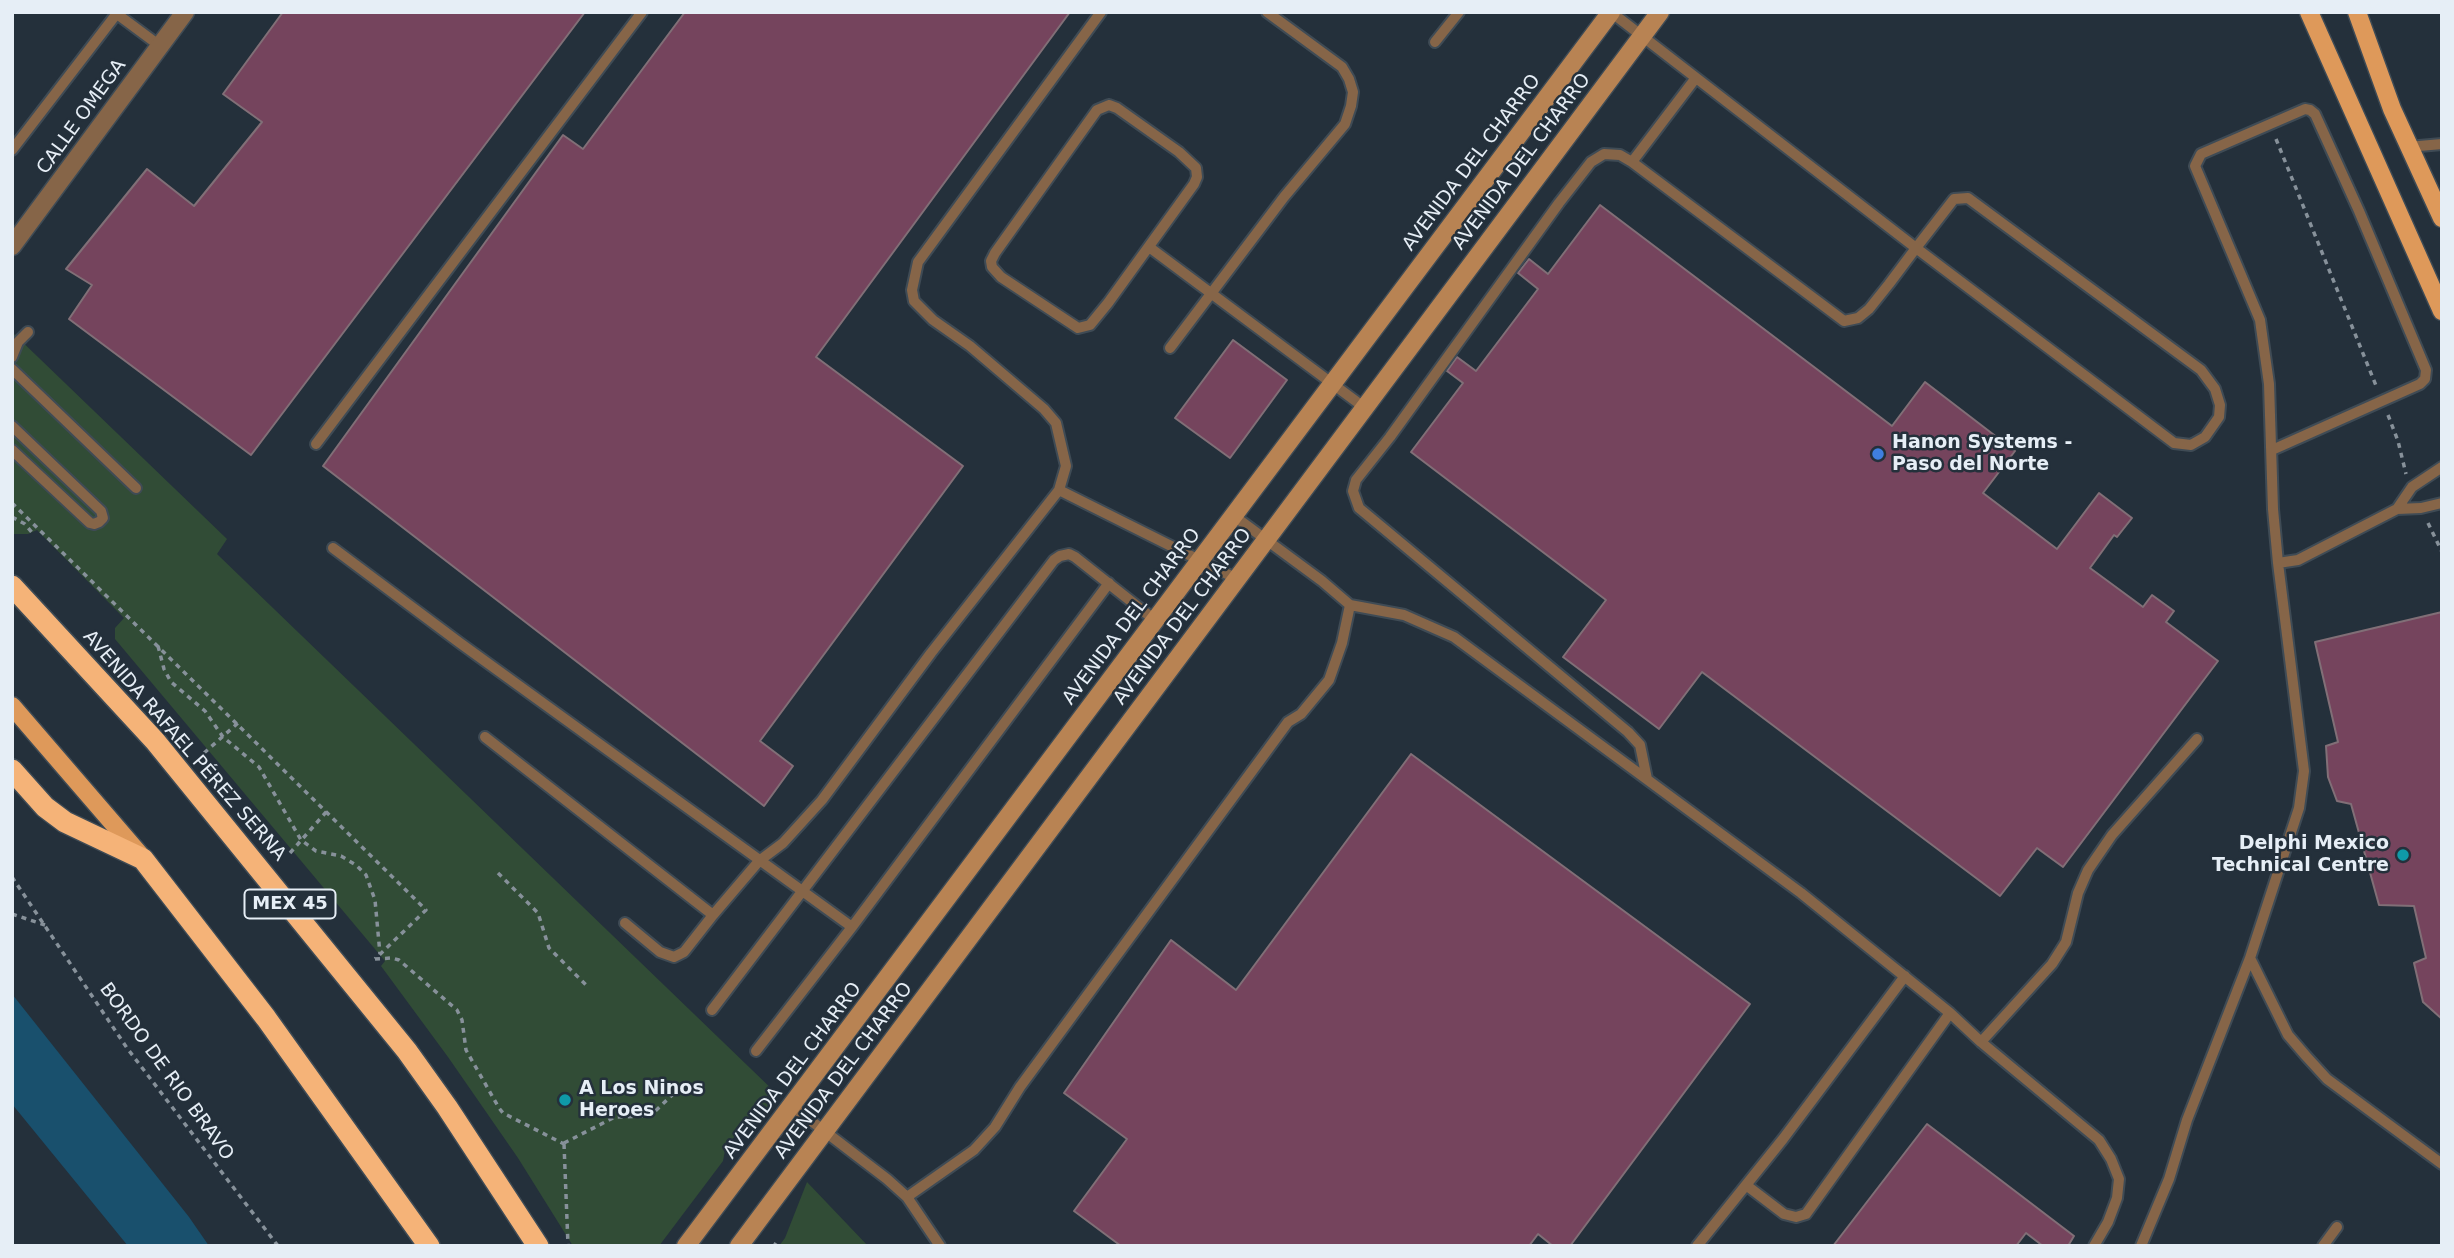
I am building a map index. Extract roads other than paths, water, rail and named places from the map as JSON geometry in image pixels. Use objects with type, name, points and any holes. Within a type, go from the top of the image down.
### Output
[{"type":"highway","name":"AVENIDA RAFAEL PÉREZ SERNA","points":[[12,586],[155,741],[407,1051],[538,1246]]},
{"type":"highway","points":[[12,770],[45,807],[65,822],[143,859],[266,1018],[429,1246]]},
{"type":"main road","points":[[2309,12],[2442,311]]},
{"type":"main road","points":[[2357,12],[2408,147],[2442,218]]},
{"type":"main road","points":[[12,706],[143,859]]},
{"type":"street","name":"CALLE OMEGA","points":[[12,246],[185,12]]},
{"type":"street","name":"AVENIDA DEL CHARRO","points":[[686,1246],[793,1107],[1611,12]]},
{"type":"street","name":"AVENIDA DEL CHARRO","points":[[739,1246],[1660,12]]},
{"type":"lane","points":[[316,444],[642,12]]},
{"type":"lane","points":[[625,923],[660,952],[674,957],[684,952],[759,861],[783,843],[822,800],[931,653],[1059,490],[1066,466],[1056,423],[1045,409],[970,346],[920,309],[914,301],[912,290],[918,262],[1101,12]]},
{"type":"lane","points":[[1170,348],[1284,197],[1345,124],[1351,106],[1353,92],[1342,67],[1267,12]]},
{"type":"lane","points":[[1435,43],[1459,12]]},
{"type":"lane","points":[[1611,12],[1695,79],[1916,248],[2174,443],[2191,445],[2205,437],[2219,417],[2220,405],[2215,389],[2200,370],[1968,198],[1954,199],[1916,248],[1868,309],[1858,318],[1844,321],[1632,162],[1612,153],[1604,154],[1591,162],[1356,480],[1353,491],[1359,508],[1628,732],[1640,745],[1647,779]]},
{"type":"lane","points":[[12,150],[118,13],[160,46]]},
{"type":"lane","points":[[1632,162],[1695,79]]},
{"type":"lane","points":[[1109,105],[1179,152],[1197,171],[1195,184],[1149,247],[1130,276],[1090,325],[1078,328],[1001,277],[992,267],[991,261],[1097,110],[1109,105]]},
{"type":"lane","points":[[2141,1246],[2169,1179],[2187,1119],[2250,958],[2299,808],[2304,771],[2278,563],[2273,509],[2269,384],[2260,320],[2194,166],[2201,154],[2305,109],[2315,114],[2426,370],[2425,379],[2420,384],[2272,450]]},
{"type":"lane","points":[[2408,147],[2442,144]]},
{"type":"lane","points":[[1149,247],[1365,408]]},
{"type":"lane","points":[[12,357],[18,342],[28,332]]},
{"type":"lane","points":[[12,369],[136,488]]},
{"type":"lane","points":[[12,426],[101,511],[103,517],[99,522],[90,523],[12,450]]},
{"type":"lane","points":[[2397,509],[2412,487],[2442,467]]},
{"type":"lane","points":[[1059,490],[1237,579]]},
{"type":"lane","points":[[2278,563],[2298,560],[2397,509],[2421,508],[2442,503]]},
{"type":"lane","points":[[1234,516],[1350,605],[1405,615],[1454,637],[1801,893],[1951,1013],[1981,1042],[2099,1140],[2111,1159],[2119,1179],[2117,1198],[2108,1222],[2094,1246]]},
{"type":"lane","points":[[333,548],[852,927]]},
{"type":"lane","points":[[712,1010],[1054,560],[1069,554],[1075,556],[1156,621]]},
{"type":"lane","points":[[756,1051],[1109,583]]},
{"type":"lane","points":[[907,1197],[974,1150],[995,1127],[1020,1087],[1288,722],[1301,714],[1329,680],[1342,643],[1350,605]]},
{"type":"lane","points":[[485,737],[713,915]]},
{"type":"lane","points":[[1981,1042],[2052,964],[2067,942],[2078,893],[2088,870],[2112,835],[2197,739]]},
{"type":"lane","points":[[2250,958],[2288,1035],[2306,1056],[2328,1079],[2442,1164]]},
{"type":"lane","points":[[1697,1246],[1905,976]]},
{"type":"lane","points":[[1746,1185],[1784,1214],[1796,1217],[1806,1214],[1951,1013]]},
{"type":"lane","points":[[793,1107],[907,1197],[940,1246]]},
{"type":"lane","points":[[2323,1246],[2337,1227]]},
{"type":"water","points":[[12,994],[189,1217],[209,1246],[128,1246],[12,1104]]},
{"type":"place","name":"Hanon Systems - Paso del Norte","points":[[1878,454]]},
{"type":"place","name":"Delphi Mexico Technical Centre","points":[[2403,855]]},
{"type":"place","name":"A Los Ninos Heroes","points":[[565,1100]]}]
